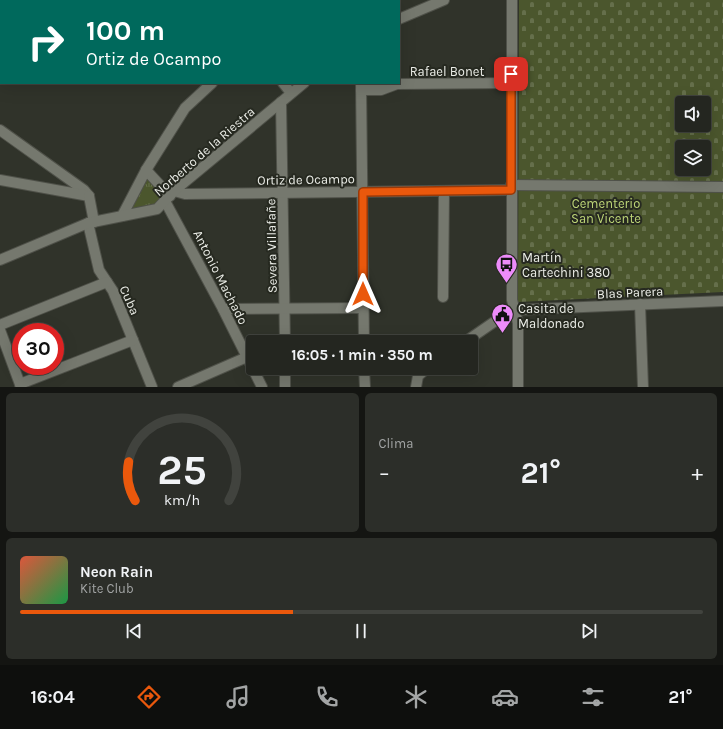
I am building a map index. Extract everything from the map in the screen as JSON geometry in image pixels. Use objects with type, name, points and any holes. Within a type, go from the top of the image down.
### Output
[{"type":"street","points":[[400,19],[444,0]]},
{"type":"street","points":[[512,0],[512,300],[518,323],[518,387]]},
{"type":"street","name":"Rafael Bonet","points":[[400,84],[511,83]]},
{"type":"street","points":[[122,216],[146,170],[185,108],[211,84]]},
{"type":"street","points":[[284,84],[291,94]]},
{"type":"street","name":"Norberto de la Riestra","points":[[0,260],[91,222],[157,209],[170,196],[303,84]]},
{"type":"street","name":"Rafael Bonet","points":[[361,87],[382,90],[397,84]]},
{"type":"street","points":[[361,87],[364,335]]},
{"type":"street","name":"Severa Villafañe","points":[[281,102],[285,335]]},
{"type":"street","points":[[0,130],[89,196]]},
{"type":"street","name":"Antonio Machado","points":[[146,170],[170,196],[223,309],[246,354]]},
{"type":"street","points":[[0,180],[89,196]]},
{"type":"street","name":"Ortiz de Ocampo","points":[[170,196],[185,194],[444,191],[511,188],[723,187]]},
{"type":"street","points":[[444,191],[444,297]]},
{"type":"street","name":"Cuba","points":[[89,196],[91,222],[99,270],[113,291],[152,387]]},
{"type":"street","points":[[0,325],[107,282]]},
{"type":"street","name":"Blas Parera","points":[[514,310],[723,301]]},
{"type":"street","points":[[640,304],[642,387]]},
{"type":"street","points":[[223,309],[363,308]]},
{"type":"street","points":[[475,335],[507,313],[514,310]]},
{"type":"street","points":[[0,330],[20,385],[133,340]]},
{"type":"street","points":[[178,387],[246,356]]},
{"type":"street","name":"Antonio Machado","points":[[256,375],[262,387]]},
{"type":"street","points":[[285,375],[285,387]]},
{"type":"street","points":[[364,375],[364,387]]},
{"type":"street","points":[[416,387],[419,375]]},
{"type":"green space","name":"Cementerio San Vicente","points":[[519,0],[723,0],[723,292],[518,302]]},
{"type":"green space","points":[[146,173],[165,196],[155,206],[125,213]]},
{"type":"place","name":"Martín Cartechini 380","points":[[506,284]]},
{"type":"place","name":"Casita de Maldonado","points":[[502,334]]},
{"type":"route","points":[[363,294],[363,192],[511,190],[511,74]]}]
